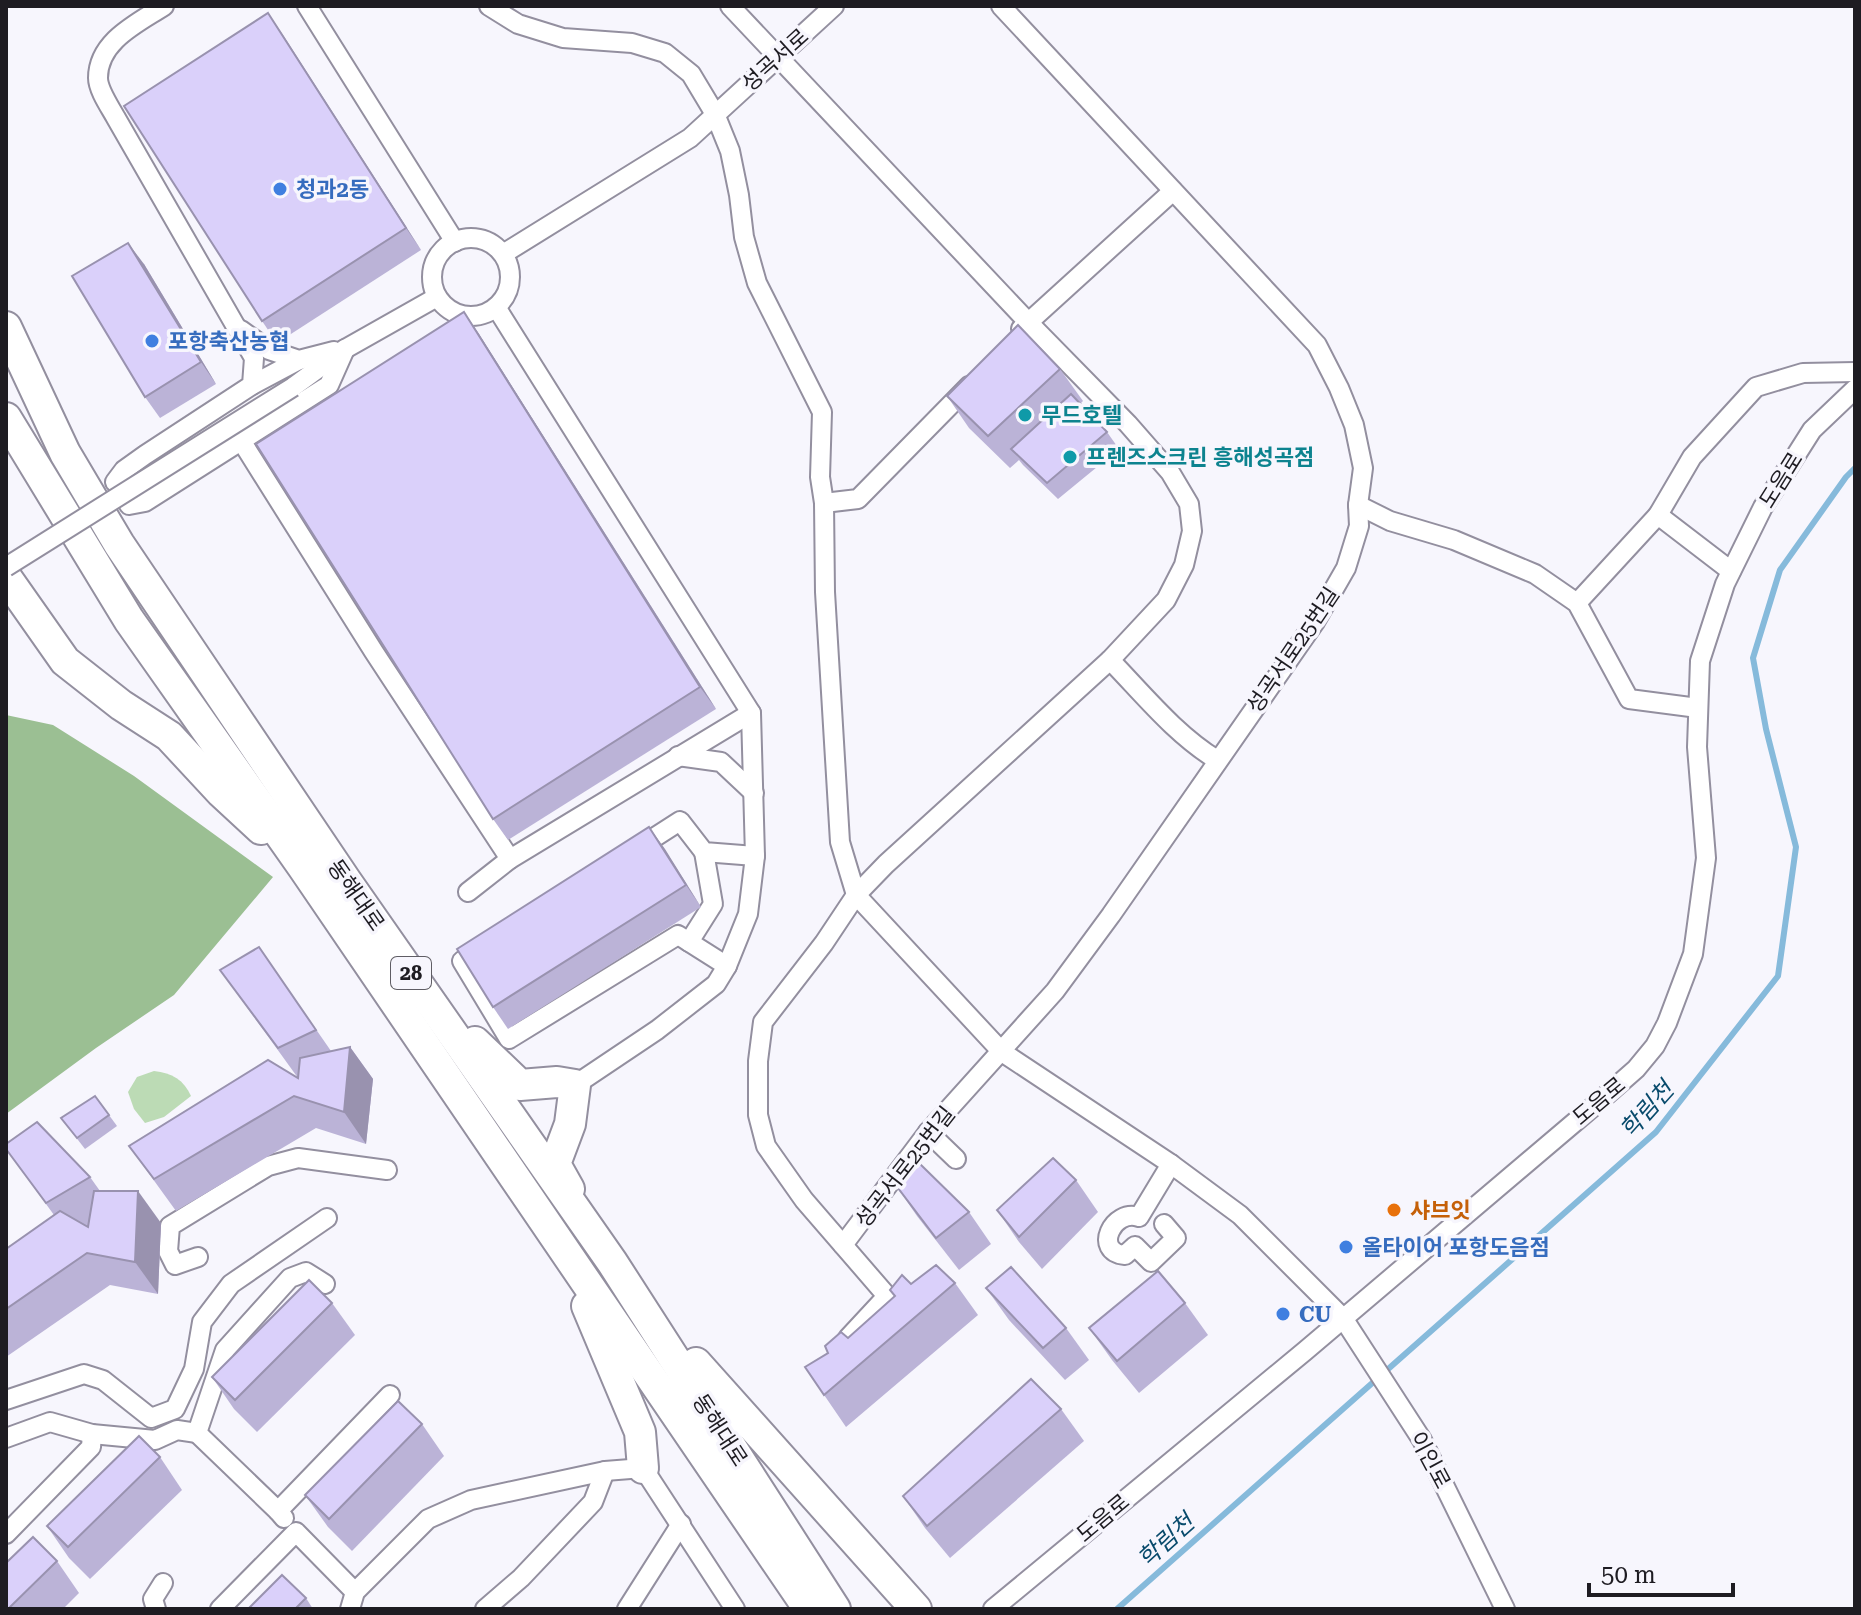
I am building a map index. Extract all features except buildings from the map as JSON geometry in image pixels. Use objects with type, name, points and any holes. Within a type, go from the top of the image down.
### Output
[{"type":"main road","name":"동해대로","points":[[6,327],[65,453],[119,544],[346,881],[612,1262],[835,1609]]},
{"type":"main road","points":[[6,418],[129,620],[303,867],[809,1609]]},
{"type":"main road","points":[[6,577],[65,661],[121,705],[169,736],[221,792],[303,867]]},
{"type":"main road","points":[[422,989],[520,1085],[557,1082],[575,1085],[570,1124],[555,1164],[612,1262],[722,1394],[916,1609]]},
{"type":"main road","points":[[562,1245],[640,1432],[643,1468]]},
{"type":"street","points":[[164,6],[115,37],[101,62],[97,80],[254,358],[252,385]]},
{"type":"street","points":[[307,6],[455,242]]},
{"type":"street","points":[[489,6],[518,24],[563,38],[632,43],[665,53],[691,74],[715,114],[730,151],[744,237],[757,283],[822,412],[820,477],[824,503],[825,592],[840,842],[856,895]]},
{"type":"street","points":[[730,6],[1136,433],[1170,472],[1189,504],[1192,531],[1184,565],[1166,600],[1110,660],[856,895],[824,943],[763,1022],[758,1061],[758,1115],[766,1146],[804,1200],[887,1296],[848,1338],[860,1356]]},
{"type":"street","name":"성곡서로","points":[[503,254],[690,138],[834,6]]},
{"type":"street","name":"성곡서로25번길","points":[[843,1245],[928,1132],[1055,991],[1111,915],[1315,622],[1346,568],[1359,526],[1358,505],[1363,468],[1354,425],[1317,345],[1001,6]]},
{"type":"street","points":[[1007,348],[1027,321],[1173,191]]},
{"type":"street","points":[[468,238],[481,239],[503,254],[508,265],[508,288],[496,307],[484,314],[458,314],[446,308],[437,297],[432,285],[432,272],[436,259],[444,249],[468,238]]},
{"type":"street","points":[[6,567],[293,387],[345,349],[437,297]]},
{"type":"street","points":[[496,307],[751,713],[755,856],[748,914],[727,966],[716,984],[657,1030],[575,1085]]},
{"type":"street","points":[[236,326],[269,350],[299,360]]},
{"type":"street","points":[[115,482],[124,470],[145,455],[252,385],[299,360],[345,349]]},
{"type":"street","points":[[129,505],[145,502],[329,385],[345,349]]},
{"type":"street","points":[[824,503],[858,499],[986,369]]},
{"type":"street","points":[[1577,603],[1658,515],[1692,457],[1756,387],[1803,373],[1855,372]]},
{"type":"street","name":"도음로","points":[[993,1609],[1595,1105],[1636,1069],[1655,1046],[1693,954],[1706,858],[1697,747],[1700,661],[1731,571],[1763,507],[1812,430],[1855,389]]},
{"type":"street","points":[[242,442],[374,652],[510,859]]},
{"type":"street","points":[[1358,505],[1390,521],[1454,540],[1535,574],[1577,603],[1629,699],[1698,708]]},
{"type":"street","points":[[1658,515],[1731,571]]},
{"type":"street","points":[[1110,660],[1165,718],[1198,748],[1217,760]]},
{"type":"street","points":[[468,892],[510,859],[617,786],[678,756],[751,713]]},
{"type":"street","points":[[678,756],[721,762],[754,793]]},
{"type":"street","points":[[629,854],[680,821],[704,852],[713,904],[689,942]]},
{"type":"street","points":[[704,852],[755,856]]},
{"type":"street","name":"이인로","points":[[856,895],[1002,1052],[1171,1164],[1240,1215],[1343,1318],[1422,1440],[1505,1609]]},
{"type":"street","points":[[500,936],[462,961],[509,1039],[678,935],[727,966]]},
{"type":"street","points":[[928,1132],[956,1159]]},
{"type":"street","points":[[198,1257],[175,1265],[168,1251],[170,1226],[268,1166],[298,1158],[387,1170]]},
{"type":"street","points":[[1139,1217],[1171,1164]]},
{"type":"street","points":[[1139,1217],[1145,1228],[1135,1246],[1125,1255],[1118,1254],[1112,1251],[1106,1240],[1120,1218],[1139,1217]]},
{"type":"street","points":[[6,1400],[84,1374],[103,1380],[151,1418],[175,1409],[194,1369],[202,1322],[231,1284],[327,1218]]},
{"type":"street","points":[[1135,1246],[1151,1262],[1176,1238],[1164,1224]]},
{"type":"street","points":[[197,1433],[225,1350],[290,1278],[306,1272],[325,1284]]},
{"type":"street","points":[[278,1511],[390,1395]]},
{"type":"street","points":[[6,1438],[50,1422],[92,1434],[155,1440],[177,1430],[197,1433],[278,1511],[353,1600],[428,1519],[471,1500],[605,1471],[643,1468],[735,1609]]},
{"type":"street","points":[[6,1534],[91,1447],[92,1434]]},
{"type":"street","points":[[485,1609],[521,1578],[593,1502],[605,1471]]},
{"type":"street","points":[[627,1609],[681,1524]]},
{"type":"street","points":[[220,1609],[296,1532]]},
{"type":"street","points":[[156,1609],[153,1599],[163,1583]]},
{"type":"green space","points":[[6,715],[53,725],[134,776],[273,877],[174,995],[6,1114]]},
{"type":"green space","points":[[154,1071],[177,1078],[191,1096],[164,1117],[145,1123],[134,1109],[128,1092],[137,1077]]},
{"type":"waterway","name":"학림천","points":[[1117,1609],[1656,1132],[1778,976],[1796,847],[1766,729],[1753,658],[1780,570],[1855,468]]},
{"type":"place","name":"청과2동","points":[[280,189]]},
{"type":"place","name":"포항축산농협","points":[[152,341]]},
{"type":"place","name":"무드호텔","points":[[1025,415]]},
{"type":"place","name":"프렌즈스크린 흥해성곡점","points":[[1070,457]]},
{"type":"place","name":"샤브잇","points":[[1394,1210]]},
{"type":"place","name":"올타이어 포항도음점","points":[[1346,1247]]},
{"type":"place","name":"CU","points":[[1283,1314]]}]
